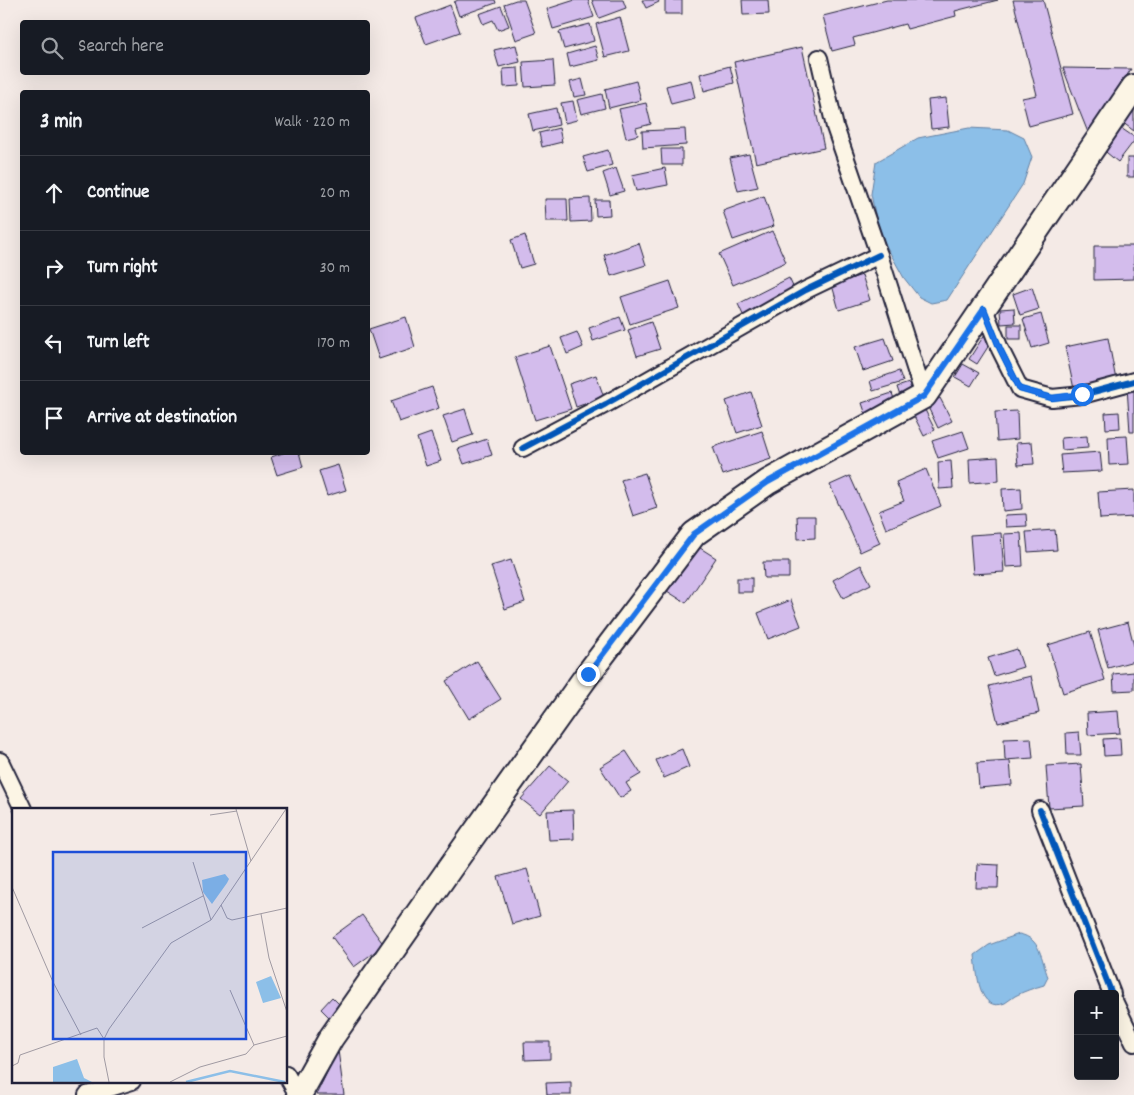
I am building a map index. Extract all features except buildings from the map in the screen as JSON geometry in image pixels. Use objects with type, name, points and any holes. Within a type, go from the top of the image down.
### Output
[{"type":"main road","points":[[299,1095],[331,1038],[450,868],[588,674],[694,534],[768,482],[924,396],[1134,87]]},
{"type":"street","points":[[819,58],[835,127],[879,255],[924,396]]},
{"type":"street","points":[[523,448],[614,400],[806,290],[879,255]]},
{"type":"street","points":[[984,309],[1000,349],[1020,389],[1052,398],[1082,394],[1134,381]]},
{"type":"street","points":[[0,761],[23,808]]},
{"type":"street","points":[[1040,810],[1110,990]]},
{"type":"street","points":[[1119,1011],[1134,1043]]},
{"type":"street","points":[[288,1077],[299,1095]]},
{"type":"street","points":[[88,1095],[129,1082]]},
{"type":"water","points":[[969,128],[1008,130],[1024,138],[1032,157],[1023,184],[947,300],[931,303],[919,297],[904,278],[879,233],[871,194],[876,162],[918,138]]},
{"type":"water","points":[[1019,934],[1026,936],[1036,945],[1048,977],[1044,985],[1015,996],[1005,1003],[996,1005],[984,997],[978,980],[975,955],[989,945]]},
{"type":"cycle path","points":[[523,448],[606,404],[806,290],[879,255]]},
{"type":"cycle path","points":[[984,309],[1000,349],[1020,389],[1052,398],[1082,395],[1134,381]]},
{"type":"cycle path","points":[[1040,810],[1110,990]]},
{"type":"route","points":[[588,674],[694,534],[768,482],[924,396],[984,309],[1000,349],[1020,389],[1052,398],[1082,394]]}]
